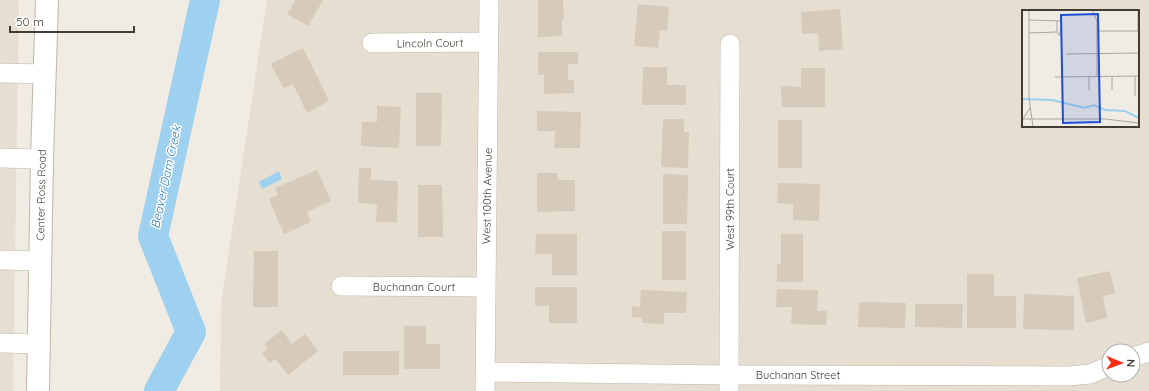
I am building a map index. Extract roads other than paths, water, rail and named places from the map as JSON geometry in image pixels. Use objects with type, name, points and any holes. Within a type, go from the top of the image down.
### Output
[{"type":"street","name":"Center Ross Road","points":[[38,391],[46,0]]},
{"type":"street","name":"West 100th Avenue","points":[[485,391],[489,0]]},
{"type":"street","name":"Lincoln Court","points":[[372,43],[489,42]]},
{"type":"street","name":"West 99th Court","points":[[729,383],[730,44]]},
{"type":"street","points":[[0,73],[45,74]]},
{"type":"street","points":[[0,158],[42,159]]},
{"type":"street","points":[[0,260],[40,261]]},
{"type":"street","name":"Buchanan Court","points":[[341,286],[486,287]]},
{"type":"street","points":[[0,343],[38,344]]},
{"type":"street","name":"Buchanan Street","points":[[485,372],[729,383],[970,383],[1090,374],[1101,369]]},
{"type":"water","points":[[279,171],[282,179],[262,189],[259,182]]},
{"type":"waterway","name":"Beaver Dam Creek","points":[[159,391],[191,332],[153,236],[205,0]]}]
